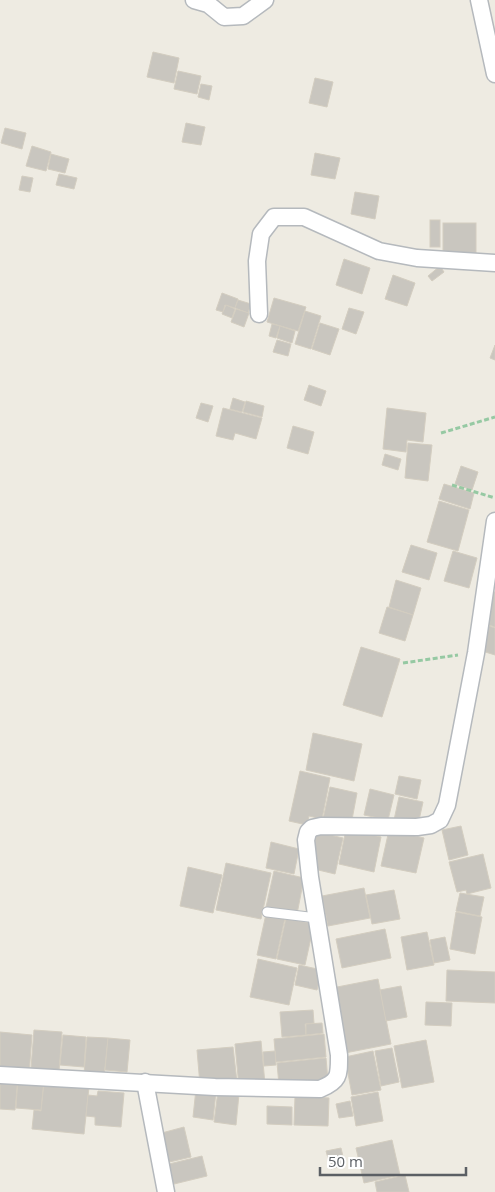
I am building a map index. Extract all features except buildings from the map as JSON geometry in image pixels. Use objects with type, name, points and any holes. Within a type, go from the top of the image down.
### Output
[{"type":"street","points":[[194,0],[208,4],[224,17],[244,16],[265,0]]},
{"type":"street","points":[[479,0],[495,74]]},
{"type":"street","points":[[259,314],[257,261],[261,234],[274,216],[304,217],[379,251],[417,258],[495,263]]},
{"type":"street","points":[[0,1075],[215,1087],[320,1089],[332,1084],[339,1075],[339,1055],[306,840],[308,832],[312,828],[322,826],[417,827],[431,825],[440,820],[447,805],[476,653],[495,521]]},
{"type":"street","points":[[145,1082],[166,1192]]},
{"type":"lane","points":[[267,912],[317,918]]},
{"type":"path","points":[[441,433],[495,417]]},
{"type":"path","points":[[452,485],[495,498]]},
{"type":"path","points":[[403,663],[476,653]]}]
